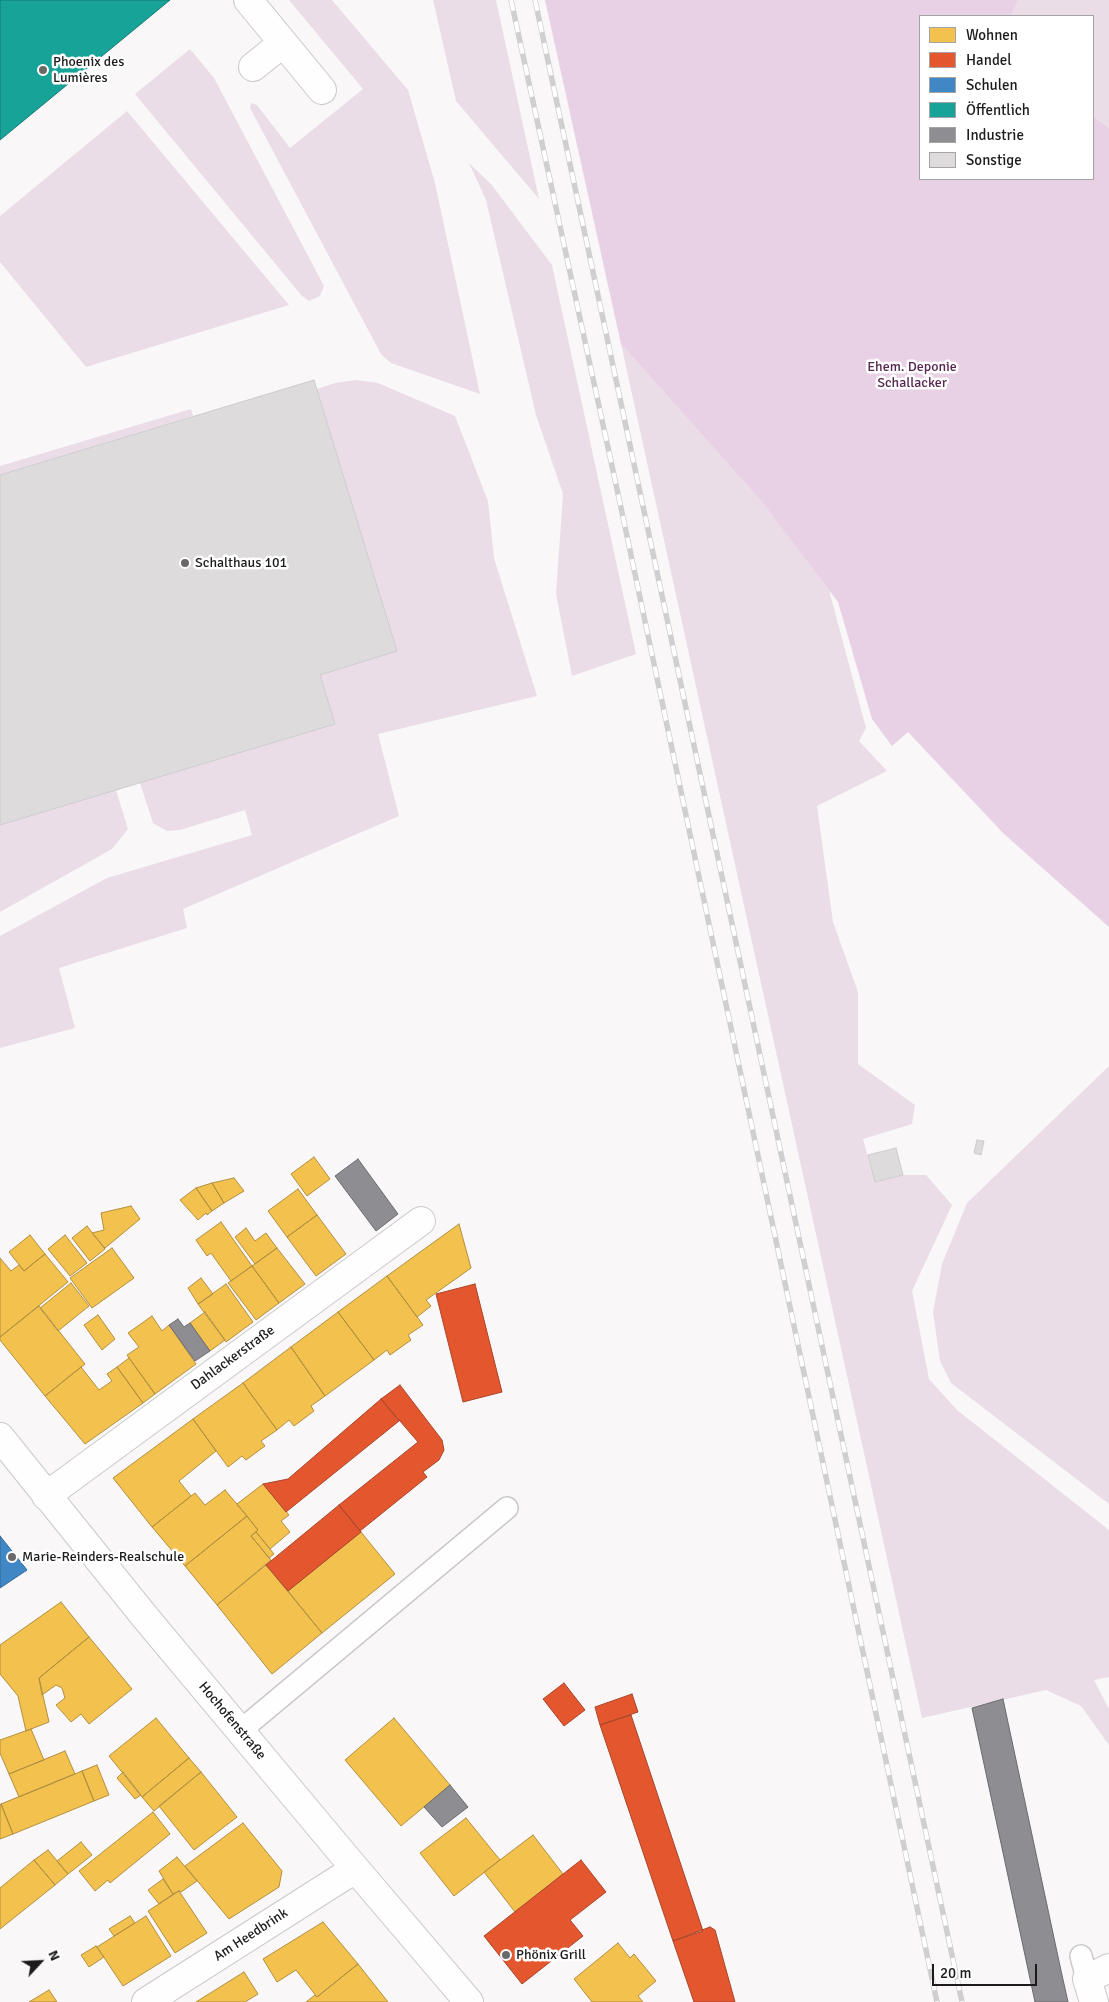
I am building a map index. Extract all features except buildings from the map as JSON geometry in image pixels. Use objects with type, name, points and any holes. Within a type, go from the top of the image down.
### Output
[{"type":"street","points":[[248,0],[322,90]]},
{"type":"street","points":[[253,67],[283,43]]},
{"type":"street","name":"Dahlackerstraße","points":[[46,1496],[421,1221]]},
{"type":"street","name":"Hochofenstraße","points":[[0,1437],[46,1496],[240,1731],[469,2002]]},
{"type":"street","name":"Am Heedbrink","points":[[146,2002],[355,1869]]},
{"type":"lane","points":[[240,1731],[507,1508]]},
{"type":"shaded area","points":[[289,0],[332,0],[408,90],[435,183],[480,394],[391,363],[381,354],[250,108],[251,103],[257,105],[290,148],[363,89]]},
{"type":"shaded area","points":[[433,0],[496,0],[539,199],[456,101]]},
{"type":"shaded area","points":[[1018,0],[1109,0],[1109,128],[1094,117],[1094,15],[1011,15]]},
{"type":"shaded area","points":[[190,49],[214,78],[324,286],[320,296],[309,301],[302,296],[135,94]]},
{"type":"shaded area","points":[[127,111],[289,305],[86,367],[0,262],[0,216]]},
{"type":"shaded area","points":[[469,163],[491,184],[552,265],[636,654],[572,676],[556,594],[563,494],[536,415],[486,200]]},
{"type":"shaded area","points":[[621,344],[761,501],[829,590],[866,728],[859,741],[887,771],[817,806],[833,922],[858,992],[858,1064],[915,1105],[912,1124],[863,1139],[875,1182],[903,1175],[926,1175],[952,1205],[912,1291],[929,1379],[957,1410],[1109,1530],[1109,1677],[1094,1680],[1109,1709],[1109,1745],[1081,1706],[1046,1690],[922,1718]]},
{"type":"shaded area","points":[[356,380],[378,383],[455,416],[488,501],[494,558],[537,696],[378,734],[399,816],[183,909],[187,928],[59,968],[75,1028],[0,1048],[0,936],[107,878],[252,835],[245,810],[180,830],[167,831],[153,823],[140,783],[335,724],[320,675],[397,651],[317,389],[335,383]]},
{"type":"shaded area","points":[[191,409],[193,416],[0,475],[0,466]]},
{"type":"shaded area","points":[[116,790],[128,829],[112,849],[0,912],[0,825]]},
{"type":"shaded area","points":[[1109,1066],[1109,1504],[951,1383],[940,1361],[933,1312],[942,1264],[967,1203]]},
{"type":"green space","name":"Ehem. Deponie Schallacker","points":[[545,0],[1018,0],[1011,15],[919,15],[919,180],[1094,180],[1094,117],[1109,128],[1109,927],[1003,833],[908,732],[892,746],[872,719],[838,602],[761,501],[621,344]]},
{"type":"railway","points":[[511,0],[620,503],[937,2002]]},
{"type":"railway","points":[[535,0],[962,2002]]},
{"type":"place","name":"Phoenix des Lumières","points":[[43,70]]},
{"type":"place","name":"Schalthaus 101","points":[[185,563]]},
{"type":"place","name":"Marie-Reinders-Realschule","points":[[12,1557]]},
{"type":"place","name":"Phönix Grill","points":[[506,1955]]}]
